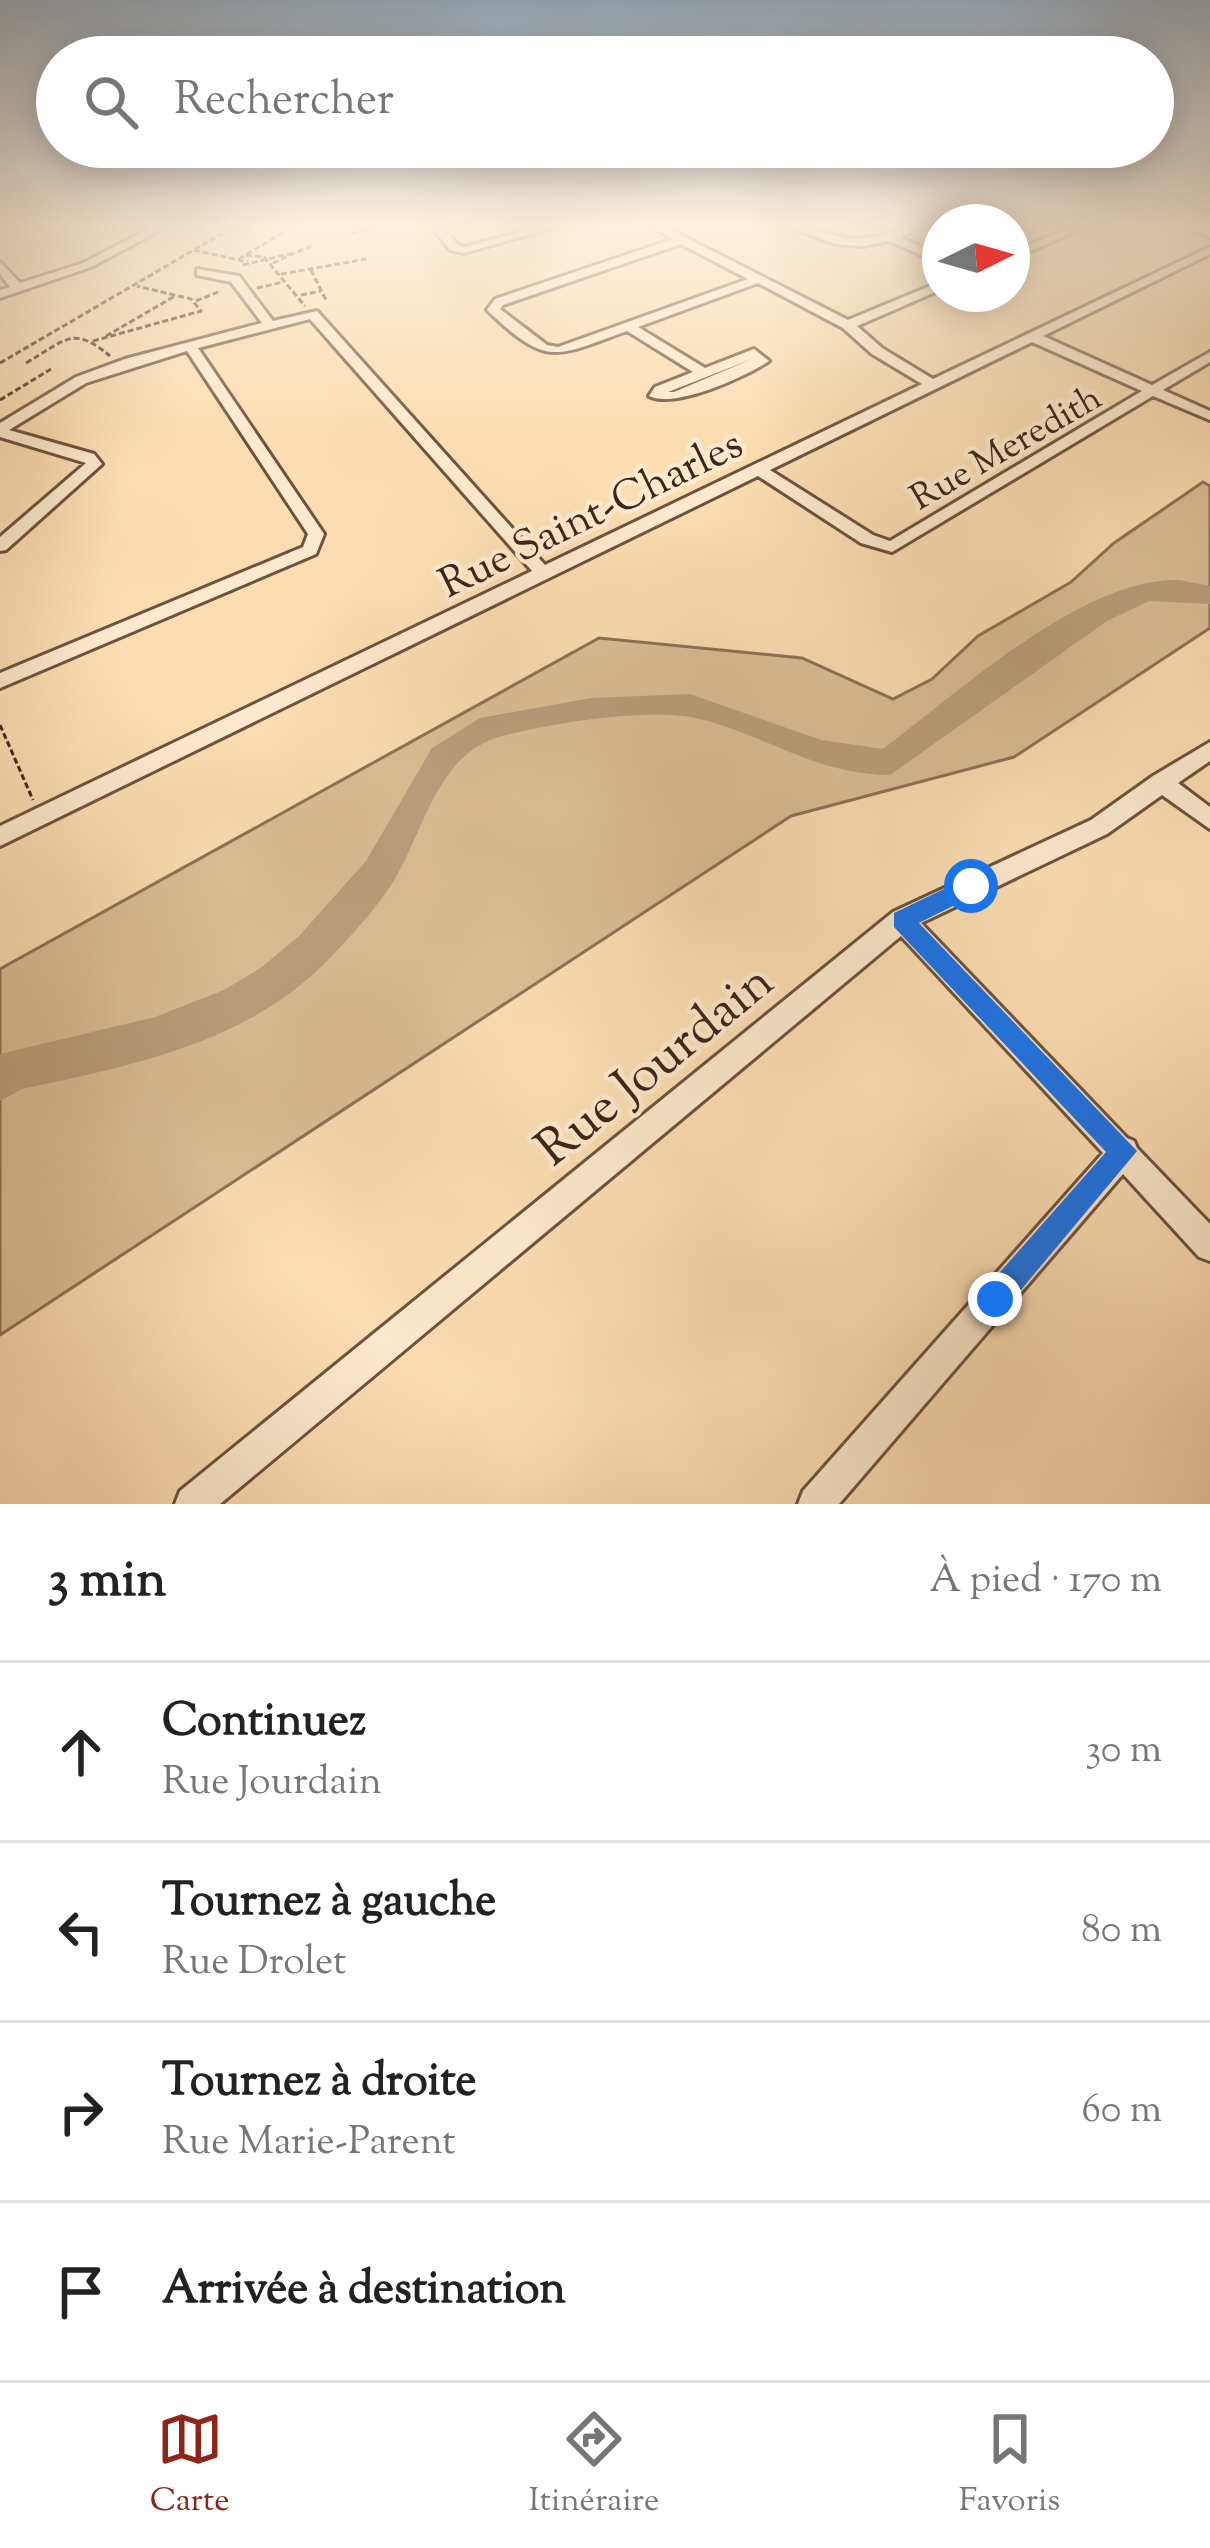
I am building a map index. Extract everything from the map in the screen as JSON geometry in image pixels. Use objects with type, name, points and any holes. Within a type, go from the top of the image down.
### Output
[{"type":"street","points":[[248,296],[270,325]]},
{"type":"street","points":[[516,296],[499,302],[493,310],[543,348],[559,351],[711,296]]},
{"type":"street","points":[[789,296],[848,325],[877,351],[933,385]]},
{"type":"street","points":[[848,325],[916,296]]},
{"type":"street","name":"Rue Saint-Charles","points":[[0,837],[1116,296]]},
{"type":"street","points":[[0,431],[81,380],[313,314],[544,574]]},
{"type":"street","points":[[628,326],[702,372]]},
{"type":"street","points":[[1033,337],[1210,416]]},
{"type":"street","points":[[0,681],[310,550],[316,534],[190,346]]},
{"type":"street","points":[[749,353],[763,358],[676,397],[656,397],[702,372],[749,353]]},
{"type":"street","points":[[1156,392],[1210,356]]},
{"type":"street","name":"Rue Meredith","points":[[760,470],[867,539],[892,547],[1156,392]]},
{"type":"street","points":[[0,431],[89,457],[94,464],[0,546]]},
{"type":"street","name":"Rue Jourdain","points":[[193,1504],[902,920],[1099,827],[1210,750]]},
{"type":"street","points":[[1161,782],[1210,820]]},
{"type":"street","points":[[902,920],[1210,1246]]},
{"type":"street","points":[[816,1504],[1124,1151]]},
{"type":"path","points":[[0,363],[116,296]]},
{"type":"path","points":[[99,340],[176,296]]},
{"type":"path","points":[[93,341],[201,310],[191,298],[177,296]]},
{"type":"path","points":[[297,296],[311,312]]},
{"type":"path","points":[[325,296],[326,300]]},
{"type":"path","points":[[26,363],[75,335],[93,341],[120,366]]},
{"type":"path","points":[[0,400],[51,369]]},
{"type":"path","points":[[0,725],[41,818]]},
{"type":"shaded area","points":[[1203,482],[1210,486],[1210,628],[1014,757],[791,816],[0,1335],[0,969],[599,638],[802,658],[893,699],[932,679],[978,636],[1071,582],[1114,543]]},
{"type":"waterway","points":[[0,1080],[12,1070],[110,1049],[198,1023],[276,980],[313,949],[374,879],[432,772],[474,733],[553,715],[690,706],[819,753],[890,762],[1005,674],[1097,614],[1149,591],[1210,595]]},
{"type":"route","points":[[971,886],[902,920],[1124,1151],[995,1299]]}]
